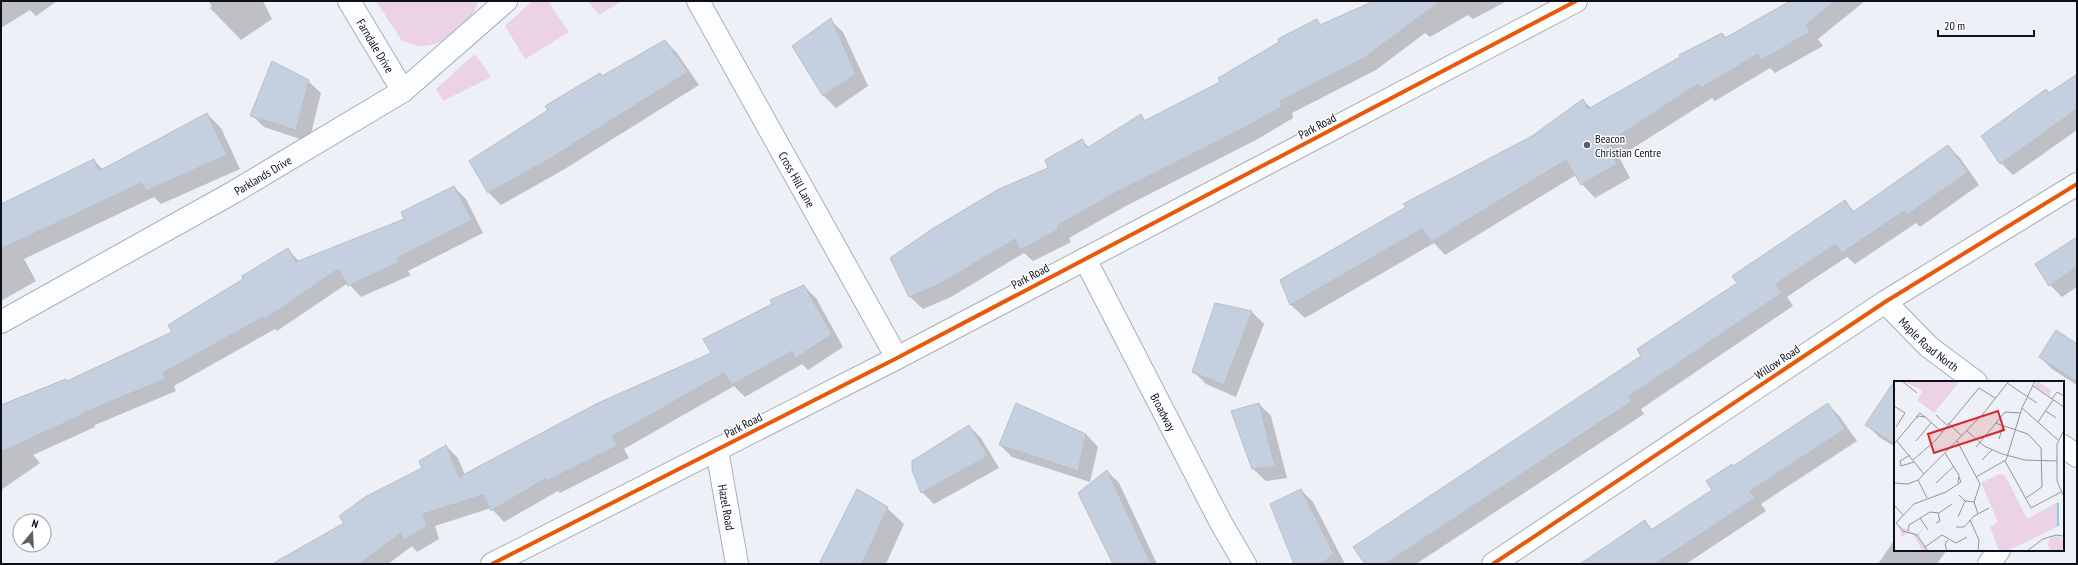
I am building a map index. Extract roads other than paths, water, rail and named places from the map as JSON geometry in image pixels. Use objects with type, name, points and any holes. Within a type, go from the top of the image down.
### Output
[{"type":"street","name":"Farndale Drive","points":[[349,1],[403,91]]},
{"type":"street","name":"Parklands Drive","points":[[1,322],[234,192],[403,91],[506,1]]},
{"type":"street","name":"Cross Hill Lane","points":[[698,1],[897,358]]},
{"type":"street","name":"Park Road","points":[[492,564],[897,358],[1576,1]]},
{"type":"street","name":"Willow Road","points":[[1493,564],[1886,302],[2077,184]]},
{"type":"street","name":"Broadway","points":[[1085,259],[1221,523],[1246,564]]},
{"type":"street","name":"Maple Road North","points":[[1886,302],[1929,347],[1975,381]]},
{"type":"street","name":"Hazel Road","points":[[717,450],[737,564]]},
{"type":"street","points":[[1990,564],[1998,551]]},
{"type":"place","name":"Beacon Christian Centre","points":[[1587,145]]}]
